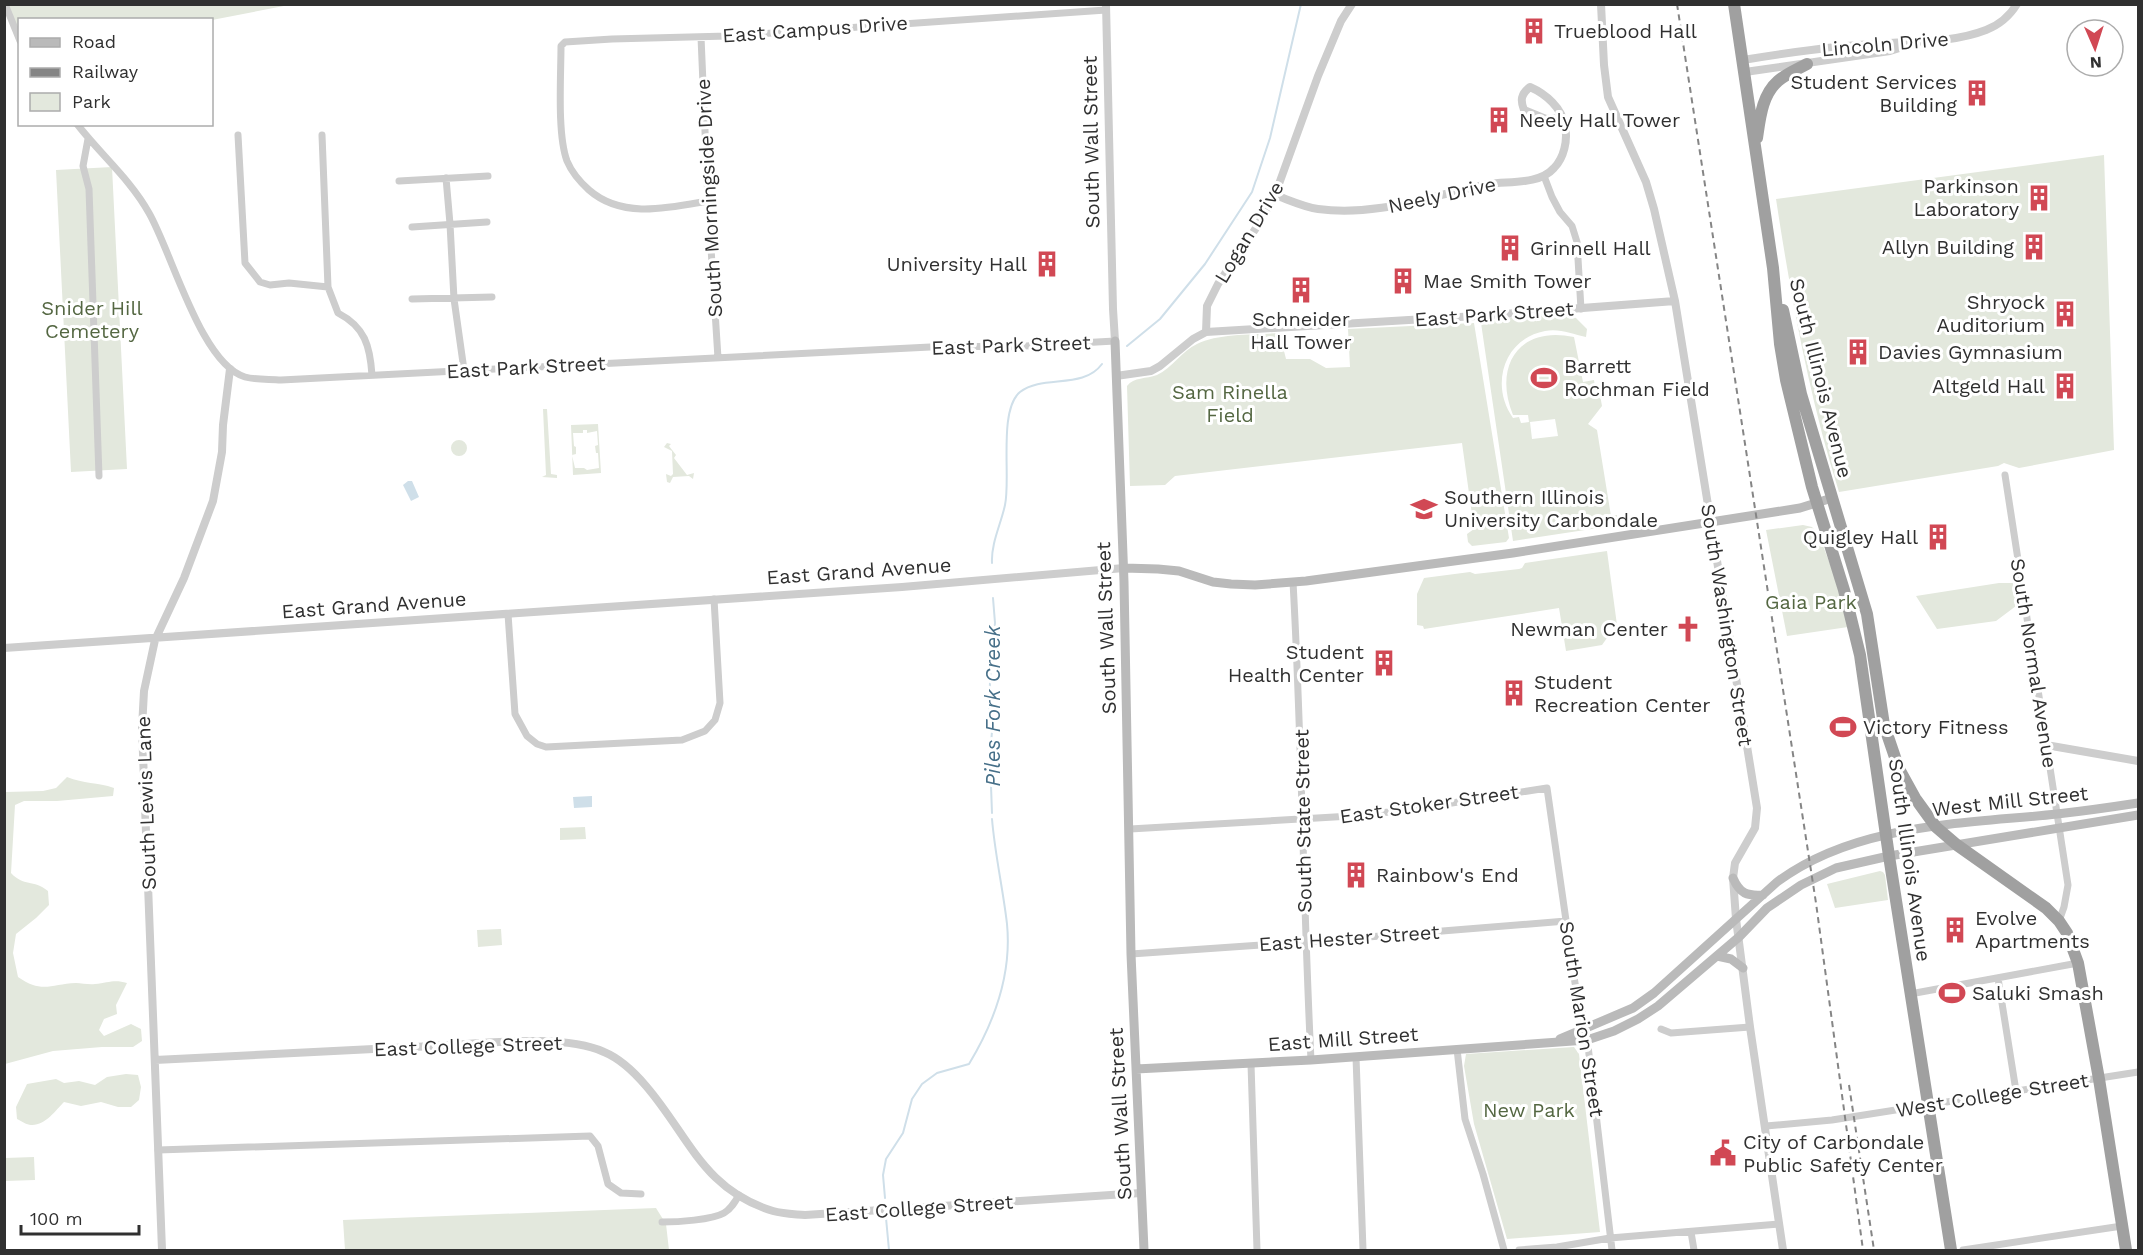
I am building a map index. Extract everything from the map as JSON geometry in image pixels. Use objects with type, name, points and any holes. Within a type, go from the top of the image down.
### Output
[{"type":"highway","name":"South Illinois Avenue","points":[[1734,4],[1773,268],[1780,344],[1786,380],[1817,503],[1844,590],[1860,655],[1888,856],[1951,1251]]},
{"type":"highway","points":[[1755,154],[1763,104],[1778,81],[1807,64]]},
{"type":"highway","name":"South Illinois Avenue","points":[[1773,268],[1801,394],[1867,614],[1884,725],[1893,753],[1915,798],[1936,827],[1957,845],[2046,908],[2059,921]]},
{"type":"highway","points":[[2059,921],[2067,933],[2078,963],[2099,1078],[2126,1251]]},
{"type":"main road","name":"South Wall Street","points":[[1115,341],[1124,568],[1131,954],[1144,1251]]},
{"type":"main road","name":"East Grand Avenue","points":[[1124,568],[1179,571],[1213,582],[1231,584],[1293,582],[1513,553],[1800,508],[1832,498]]},
{"type":"main road","name":"West Mill Street","points":[[1886,836],[1936,827],[2139,803]]},
{"type":"main road","name":"West Mill Street","points":[[1888,856],[2139,815]]},
{"type":"main road","name":"East Mill Street","points":[[1551,1042],[1633,1008],[1654,993],[1792,870],[1833,850],[1886,836]]},
{"type":"main road","name":"East Mill Street","points":[[1136,1069],[1251,1064],[1587,1040],[1614,1031],[1658,1006],[1739,937],[1767,908],[1801,885],[1850,864],[1888,856]]},
{"type":"main road","points":[[1733,878],[1743,894],[1750,896],[1763,894]]},
{"type":"main road","points":[[1717,956],[1731,958],[1743,968]]},
{"type":"street","points":[[6,4],[18,36]]},
{"type":"street","name":"Logan Drive","points":[[1206,332],[1207,306],[1275,195],[1318,76],[1341,21],[1352,4]]},
{"type":"street","name":"South Washington Street","points":[[1601,4],[1608,97],[1646,182],[1675,301],[1757,808],[1755,828],[1735,863],[1733,878],[1750,1027],[1783,1251]]},
{"type":"street","name":"Lincoln Drive","points":[[1744,66],[1827,49],[1915,43],[1965,36],[2000,24],[2017,4]]},
{"type":"street","name":"East Campus Drive","points":[[708,201],[669,208],[629,209],[604,201],[580,182],[567,159],[563,135],[561,46],[565,42],[701,37],[1106,8]]},
{"type":"street","name":"South Wall Street","points":[[1106,8],[1112,299],[1115,341]]},
{"type":"street","name":"South Morningside Drive","points":[[701,37],[718,358]]},
{"type":"street","name":"Lincoln Drive","points":[[1744,66],[1807,64],[1876,54],[1915,43]]},
{"type":"street","points":[[1562,118],[1546,119],[1524,110],[1521,103],[1525,91],[1530,87],[1540,91],[1557,107],[1565,123],[1567,138],[1564,149],[1554,168],[1544,176],[1560,212],[1572,226],[1577,242],[1581,309]]},
{"type":"street","points":[[78,126],[88,139],[123,174],[148,211],[162,236],[206,340],[221,362],[230,369]]},
{"type":"street","points":[[238,135],[245,263],[260,282],[270,285],[289,283],[328,287]]},
{"type":"street","points":[[322,135],[328,287],[338,313],[351,320],[362,335],[370,351],[372,375]]},
{"type":"street","points":[[88,139],[83,166],[90,212],[99,476]]},
{"type":"street","points":[[399,181],[488,176]]},
{"type":"street","name":"Neely Drive","points":[[1275,195],[1317,209],[1375,209],[1416,202],[1467,188],[1544,176]]},
{"type":"street","points":[[446,178],[454,299],[464,370]]},
{"type":"street","points":[[412,227],[487,222]]},
{"type":"street","points":[[412,299],[492,297]]},
{"type":"street","name":"East Park Street","points":[[1206,332],[1675,301]]},
{"type":"street","points":[[1116,376],[1151,371],[1206,332]]},
{"type":"street","name":"East Park Street","points":[[230,369],[243,376],[262,379],[950,346],[1115,341]]},
{"type":"street","name":"South Lewis Lane","points":[[162,1251],[142,728],[144,691],[155,640],[184,578],[213,501],[222,452],[230,369]]},
{"type":"street","name":"South Normal Avenue","points":[[2005,475],[2068,885],[2059,921]]},
{"type":"street","name":"East Grand Avenue","points":[[4,648],[155,640],[915,586],[1124,568]]},
{"type":"street","name":"South State Street","points":[[1293,582],[1304,820],[1311,1060]]},
{"type":"street","points":[[508,614],[515,714],[527,736],[537,744],[546,747],[682,740],[705,730],[715,720],[720,703],[714,599]]},
{"type":"street","points":[[2046,744],[2139,761]]},
{"type":"street","name":"East Stoker Street","points":[[1130,829],[1304,820],[1408,810],[1547,788]]},
{"type":"street","name":"South Marion Street","points":[[1547,788],[1575,983],[1586,1029],[1612,1251]]},
{"type":"street","name":"East Hester Street","points":[[1131,954],[1566,921]]},
{"type":"street","points":[[1910,994],[2078,963]]},
{"type":"street","points":[[1998,978],[2016,1091]]},
{"type":"street","points":[[1661,1029],[1671,1032],[1750,1027]]},
{"type":"street","name":"East College Street","points":[[155,1060],[512,1042],[576,1043],[606,1052],[634,1072],[660,1102],[708,1172],[739,1195],[775,1211],[807,1215],[1142,1193]]},
{"type":"street","points":[[1457,1049],[1465,1119],[1504,1251]]},
{"type":"street","points":[[1356,1057],[1363,1251]]},
{"type":"street","points":[[1251,1064],[1257,1251]]},
{"type":"street","name":"West College Street","points":[[1766,1126],[1845,1118],[2139,1072]]},
{"type":"street","points":[[158,1150],[590,1136],[598,1146],[608,1184],[621,1193],[640,1194]]},
{"type":"street","points":[[662,1222],[722,1214],[730,1208],[739,1195]]},
{"type":"street","points":[[1519,1251],[1610,1238],[1779,1224]]},
{"type":"street","points":[[1964,1251],[2122,1226]]},
{"type":"street","points":[[1690,1232],[1694,1251]]},
{"type":"green space","points":[[5,5],[289,5],[213,20],[213,18],[18,18],[18,38]]},
{"type":"green space","points":[[2104,155],[2114,450],[2019,468],[2004,463],[1998,466],[1839,492],[1802,347],[1776,199]]},
{"type":"green space","name":"Snider Hill Cemetery","points":[[112,167],[127,469],[71,472],[56,170]]},
{"type":"green space","points":[[1566,314],[1576,318],[1587,329],[1586,337],[1550,330],[1531,336],[1519,343],[1510,354],[1505,366],[1502,392],[1513,418],[1519,417],[1521,423],[1529,422],[1528,415],[1513,415],[1508,397],[1506,380],[1515,353],[1525,343],[1538,337],[1555,335],[1574,337],[1583,382],[1594,380],[1596,394],[1600,395],[1602,406],[1588,424],[1597,430],[1611,516],[1617,515],[1618,525],[1513,541],[1481,323],[1507,318]],"holes":[[[1555,419],[1558,436],[1532,439],[1530,422]]]},
{"type":"green space","name":"Sam Rinella Field","points":[[1474,323],[1509,538],[1506,542],[1472,546],[1468,542],[1467,534],[1474,529],[1462,443],[1175,476],[1165,485],[1130,486],[1127,386],[1137,380],[1162,372],[1197,344],[1227,336],[1280,333],[1281,351],[1284,351],[1286,359],[1310,359],[1326,368],[1350,367],[1348,329]]},
{"type":"green space","points":[[543,409],[547,409],[551,474],[557,475],[557,478],[542,477],[546,475]]},
{"type":"green space","points":[[598,424],[601,473],[573,475],[572,456],[575,468],[587,470],[599,468],[595,446],[598,445],[597,431],[587,433],[587,430],[583,430],[583,433],[573,433],[576,454],[572,455],[571,425]]},
{"type":"green space","points":[[459,440],[467,448],[459,456],[451,448]]},
{"type":"green space","points":[[667,443],[671,444],[669,446],[676,455],[674,458],[687,475],[694,473],[693,479],[689,476],[673,477],[670,483],[667,482],[666,474],[671,476],[673,474],[672,451],[664,447]]},
{"type":"green space","name":"Gaia Park","points":[[1803,525],[1812,527],[1819,535],[1839,588],[1848,627],[1787,636],[1766,530]]},
{"type":"green space","points":[[1607,551],[1617,625],[1606,627],[1607,638],[1602,645],[1566,651],[1559,608],[1424,629],[1423,626],[1417,625],[1417,594],[1424,578],[1519,569],[1525,563]]},
{"type":"green space","points":[[1999,583],[2013,583],[2016,606],[1996,621],[1937,629],[1916,596]]},
{"type":"green space","points":[[67,777],[114,788],[113,796],[57,801],[24,801],[15,805],[11,873],[20,880],[38,885],[48,891],[49,905],[16,934],[13,953],[18,977],[40,987],[115,981],[127,983],[116,1005],[117,1014],[104,1019],[99,1030],[104,1036],[131,1024],[141,1029],[142,1041],[133,1047],[53,1051],[5,1064],[6,792],[43,791],[56,788]]},
{"type":"green space","points":[[585,827],[586,839],[560,840],[560,828]]},
{"type":"green space","points":[[1880,871],[1885,875],[1888,900],[1835,908],[1827,884]]},
{"type":"green space","points":[[501,929],[502,945],[478,947],[477,930]]},
{"type":"green space","name":"New Park","points":[[1574,1047],[1579,1054],[1600,1232],[1507,1239],[1474,1124],[1464,1066],[1466,1054]]},
{"type":"green space","points":[[138,1075],[141,1087],[139,1100],[131,1107],[118,1107],[101,1102],[81,1106],[64,1102],[50,1117],[36,1125],[29,1125],[17,1119],[16,1107],[27,1084],[56,1079],[64,1083],[79,1081],[95,1085],[107,1077]]},
{"type":"green space","points":[[34,1157],[35,1180],[5,1181],[5,1158]]},
{"type":"green space","points":[[656,1208],[666,1224],[669,1250],[345,1250],[343,1220]]},
{"type":"shaded area","points":[[412,481],[419,497],[411,501],[403,485]]},
{"type":"shaded area","points":[[592,796],[592,807],[574,808],[573,797]]},
{"type":"waterway","name":"Piles Fork Creek","points":[[1127,346],[1160,319],[1205,264],[1252,192],[1270,138],[1301,4]]},
{"type":"waterway","name":"Piles Fork Creek","points":[[992,563],[995,541],[1005,505],[1007,429],[1013,401],[1020,392],[1029,387],[1084,377],[1094,372],[1102,364]]},
{"type":"waterway","name":"Piles Fork Creek","points":[[992,813],[990,758],[992,731],[989,707],[995,623],[993,598]]},
{"type":"waterway","name":"Piles Fork Creek","points":[[885,1198],[883,1175],[886,1159],[903,1133],[912,1099],[922,1084],[937,1073],[969,1064],[987,1031],[1000,997],[1008,943],[992,819]]},
{"type":"waterway","name":"Piles Fork Creek","points":[[886,1218],[889,1250]]},
{"type":"railway","points":[[1677,4],[1816,903],[1863,1250]]},
{"type":"railway","points":[[1849,1085],[1874,1250]]},
{"type":"place","name":"Trueblood Hall","points":[[1534,31]]},
{"type":"place","name":"Student Services Building","points":[[1977,93]]},
{"type":"place","name":"Neely Hall Tower","points":[[1499,120]]},
{"type":"place","name":"Parkinson Laboratory","points":[[2039,198]]},
{"type":"place","name":"Allyn Building","points":[[2034,247]]},
{"type":"place","name":"Grinnell Hall","points":[[1510,248]]},
{"type":"place","name":"University Hall","points":[[1047,264]]},
{"type":"place","name":"Mae Smith Tower","points":[[1403,281]]},
{"type":"place","name":"Schneider Hall Tower","points":[[1301,290]]},
{"type":"place","name":"Shryock Auditorium","points":[[2065,314]]},
{"type":"place","name":"Davies Gymnasium","points":[[1858,352]]},
{"type":"place","name":"Barrett Rochman Field","points":[[1544,378]]},
{"type":"place","name":"Altgeld Hall","points":[[2065,386]]},
{"type":"place","name":"Southern Illinois University Carbondale","points":[[1424,509]]},
{"type":"place","name":"Quigley Hall","points":[[1938,537]]},
{"type":"place","name":"Newman Center","points":[[1688,629]]},
{"type":"place","name":"Student Health Center","points":[[1384,663]]},
{"type":"place","name":"Student Recreation Center","points":[[1514,693]]},
{"type":"place","name":"Victory Fitness","points":[[1843,727]]},
{"type":"place","name":"Rainbow's End","points":[[1356,875]]},
{"type":"place","name":"Evolve Apartments","points":[[1955,930]]},
{"type":"place","name":"Saluki Smash","points":[[1952,993]]},
{"type":"place","name":"City of Carbondale Public Safety Center","points":[[1723,1153]]}]
